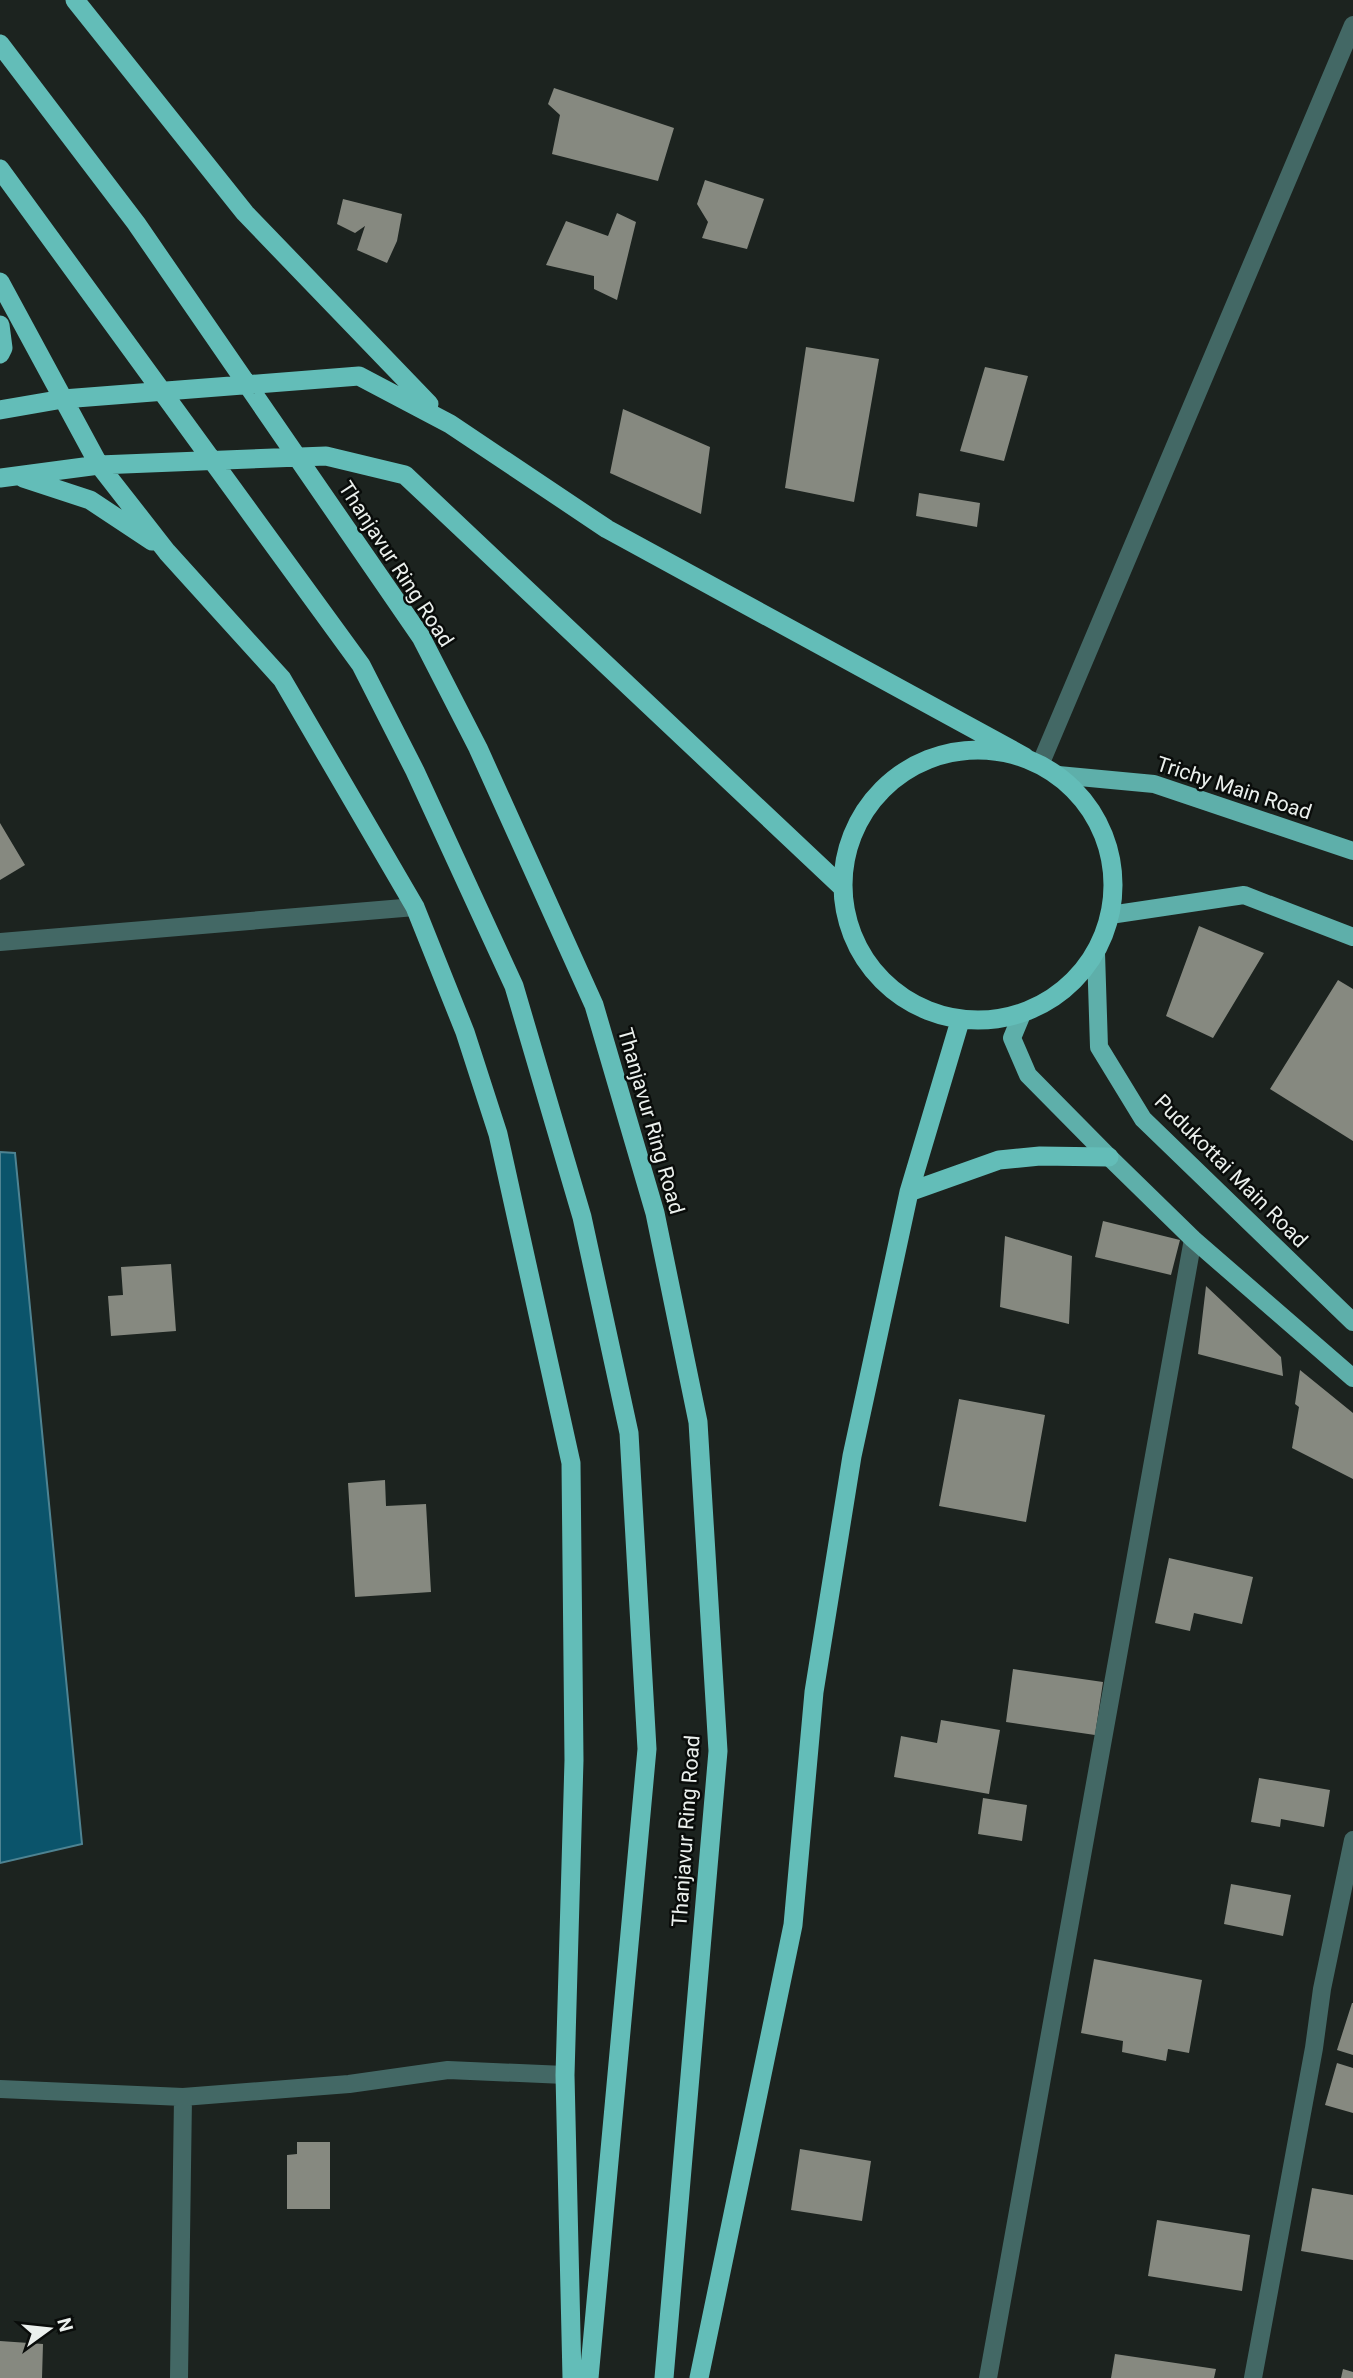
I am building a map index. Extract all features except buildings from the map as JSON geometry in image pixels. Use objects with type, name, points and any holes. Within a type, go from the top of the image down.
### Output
[{"type":"highway","points":[[75,0],[245,214],[401,379],[450,424]]},
{"type":"highway","name":"Thanjavur Ring Road","points":[[0,44],[135,223],[421,636],[478,748],[594,1005],[654,1213],[698,1422],[718,1751],[664,2378]]},
{"type":"highway","points":[[0,169],[361,665],[415,771],[514,986],[582,1217],[629,1433],[647,1749],[589,2378]]},
{"type":"highway","points":[[0,282],[99,466],[167,552],[282,679],[415,907],[465,1032],[498,1134],[571,1463],[574,1760],[565,2075],[572,2378]]},
{"type":"highway","points":[[0,325],[3,348],[0,354]]},
{"type":"highway","points":[[0,410],[62,400],[359,376],[450,424],[607,528],[1041,766],[1086,803],[1105,836],[1113,875],[1111,915],[1096,953],[1077,979],[1052,1000],[1022,1014],[992,1021],[961,1021],[924,1010],[891,989],[865,960],[859,948],[849,925],[842,887],[848,843],[869,804],[899,773],[939,755],[982,749],[1041,766]]},
{"type":"highway","points":[[8,477],[99,466],[326,456],[405,475],[842,887]]},
{"type":"highway","points":[[8,477],[90,500],[167,552]]},
{"type":"highway","points":[[699,2378],[793,1925],[814,1692],[852,1457],[909,1192],[961,1021]]},
{"type":"highway","points":[[909,1192],[999,1160],[1040,1156],[1109,1157]]},
{"type":"main road","name":"Trichy Main Road","points":[[1041,766],[1154,784],[1353,851]]},
{"type":"main road","points":[[1111,915],[1244,895],[1353,937]]},
{"type":"main road","name":"Pudukottai Main Road","points":[[1096,953],[1099,1047],[1143,1119],[1353,1322]]},
{"type":"main road","points":[[1022,1014],[1012,1038],[1028,1075],[1193,1239],[1353,1378]]},
{"type":"street","points":[[1041,766],[1353,25]]},
{"type":"street","points":[[0,942],[415,907]]},
{"type":"street","points":[[988,2378],[1193,1239]]},
{"type":"street","points":[[1253,2378],[1314,2048],[1322,1989],[1353,1840]]},
{"type":"street","points":[[0,2089],[183,2097],[349,2084],[448,2070],[565,2075]]},
{"type":"street","points":[[179,2378],[183,2097]]},
{"type":"water","points":[[0,1152],[15,1153],[82,1844],[0,1863]]}]
